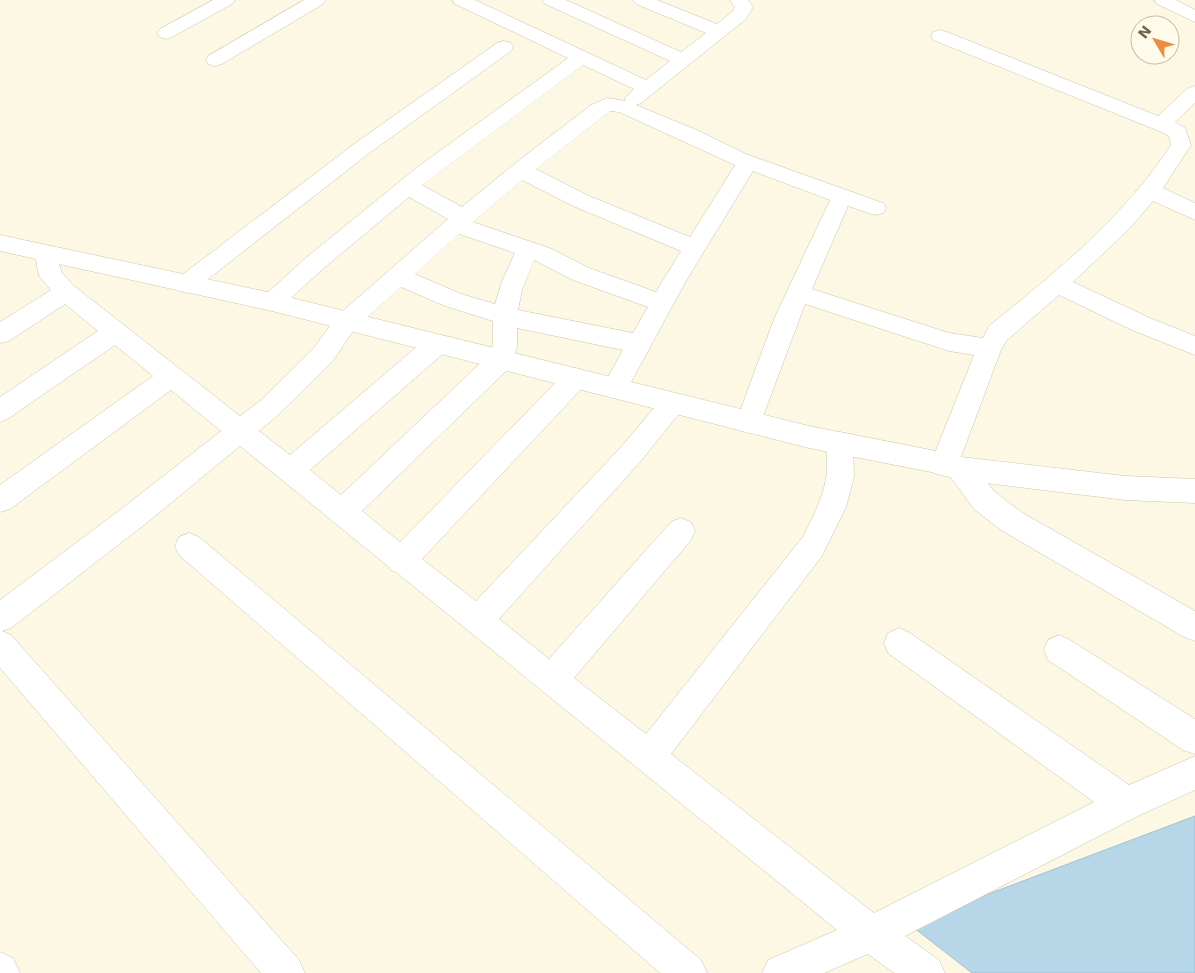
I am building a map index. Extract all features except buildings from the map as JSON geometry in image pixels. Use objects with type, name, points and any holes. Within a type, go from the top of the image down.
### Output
[{"type":"street","points":[[166,33],[226,0]]},
{"type":"street","points":[[215,60],[317,0]]},
{"type":"street","points":[[461,0],[648,88]]},
{"type":"street","points":[[551,0],[683,60]]},
{"type":"street","points":[[642,0],[718,32]]},
{"type":"street","points":[[624,107],[744,10],[740,0]]},
{"type":"street","points":[[1162,0],[1195,17]]},
{"type":"street","points":[[940,36],[1161,124],[1178,133],[1181,145],[1168,168],[1151,191],[1096,249],[998,333],[989,348],[951,466]]},
{"type":"street","points":[[186,284],[361,149],[504,47]]},
{"type":"street","points":[[272,302],[316,262],[408,187],[581,57]]},
{"type":"street","points":[[1161,124],[1195,92]]},
{"type":"street","points":[[0,618],[131,518],[297,383],[323,355],[346,322],[397,276],[520,170],[607,104],[624,107],[748,162],[875,208]]},
{"type":"street","points":[[615,388],[662,303],[748,162]]},
{"type":"street","points":[[520,170],[581,201],[695,248]]},
{"type":"street","points":[[408,187],[460,221],[499,241],[528,249],[560,262],[581,274],[662,303]]},
{"type":"street","points":[[1151,191],[1195,212]]},
{"type":"street","points":[[749,422],[786,319],[842,196]]},
{"type":"street","points":[[0,242],[46,254],[272,302],[346,322],[840,443],[1004,475],[1167,492],[1195,491]]},
{"type":"street","points":[[340,513],[501,360],[507,346],[504,316],[508,295],[528,249]]},
{"type":"street","points":[[46,254],[51,276],[66,292],[340,513],[478,620],[871,934],[926,973]]},
{"type":"street","points":[[397,276],[453,300],[504,316],[640,344]]},
{"type":"street","points":[[1056,284],[1141,324],[1195,346]]},
{"type":"street","points":[[0,334],[66,292]]},
{"type":"street","points":[[798,293],[949,342],[989,348]]},
{"type":"street","points":[[0,411],[115,332]]},
{"type":"street","points":[[290,471],[436,344]]},
{"type":"street","points":[[0,500],[172,376]]},
{"type":"street","points":[[401,561],[576,378]]},
{"type":"street","points":[[478,620],[631,454],[673,403]]},
{"type":"street","points":[[649,757],[812,547],[832,507],[840,478],[840,443]]},
{"type":"street","points":[[951,466],[984,500],[1011,521],[1195,627]]},
{"type":"street","points":[[552,679],[681,531]]},
{"type":"street","points":[[189,546],[688,973]]},
{"type":"street","points":[[899,643],[1126,804]]},
{"type":"street","points":[[0,645],[286,973]]},
{"type":"street","points":[[1059,650],[1195,738]]},
{"type":"street","points":[[781,973],[871,934],[1126,804],[1195,773]]},
{"type":"water","points":[[1195,816],[1195,973],[972,973],[909,924]]}]
